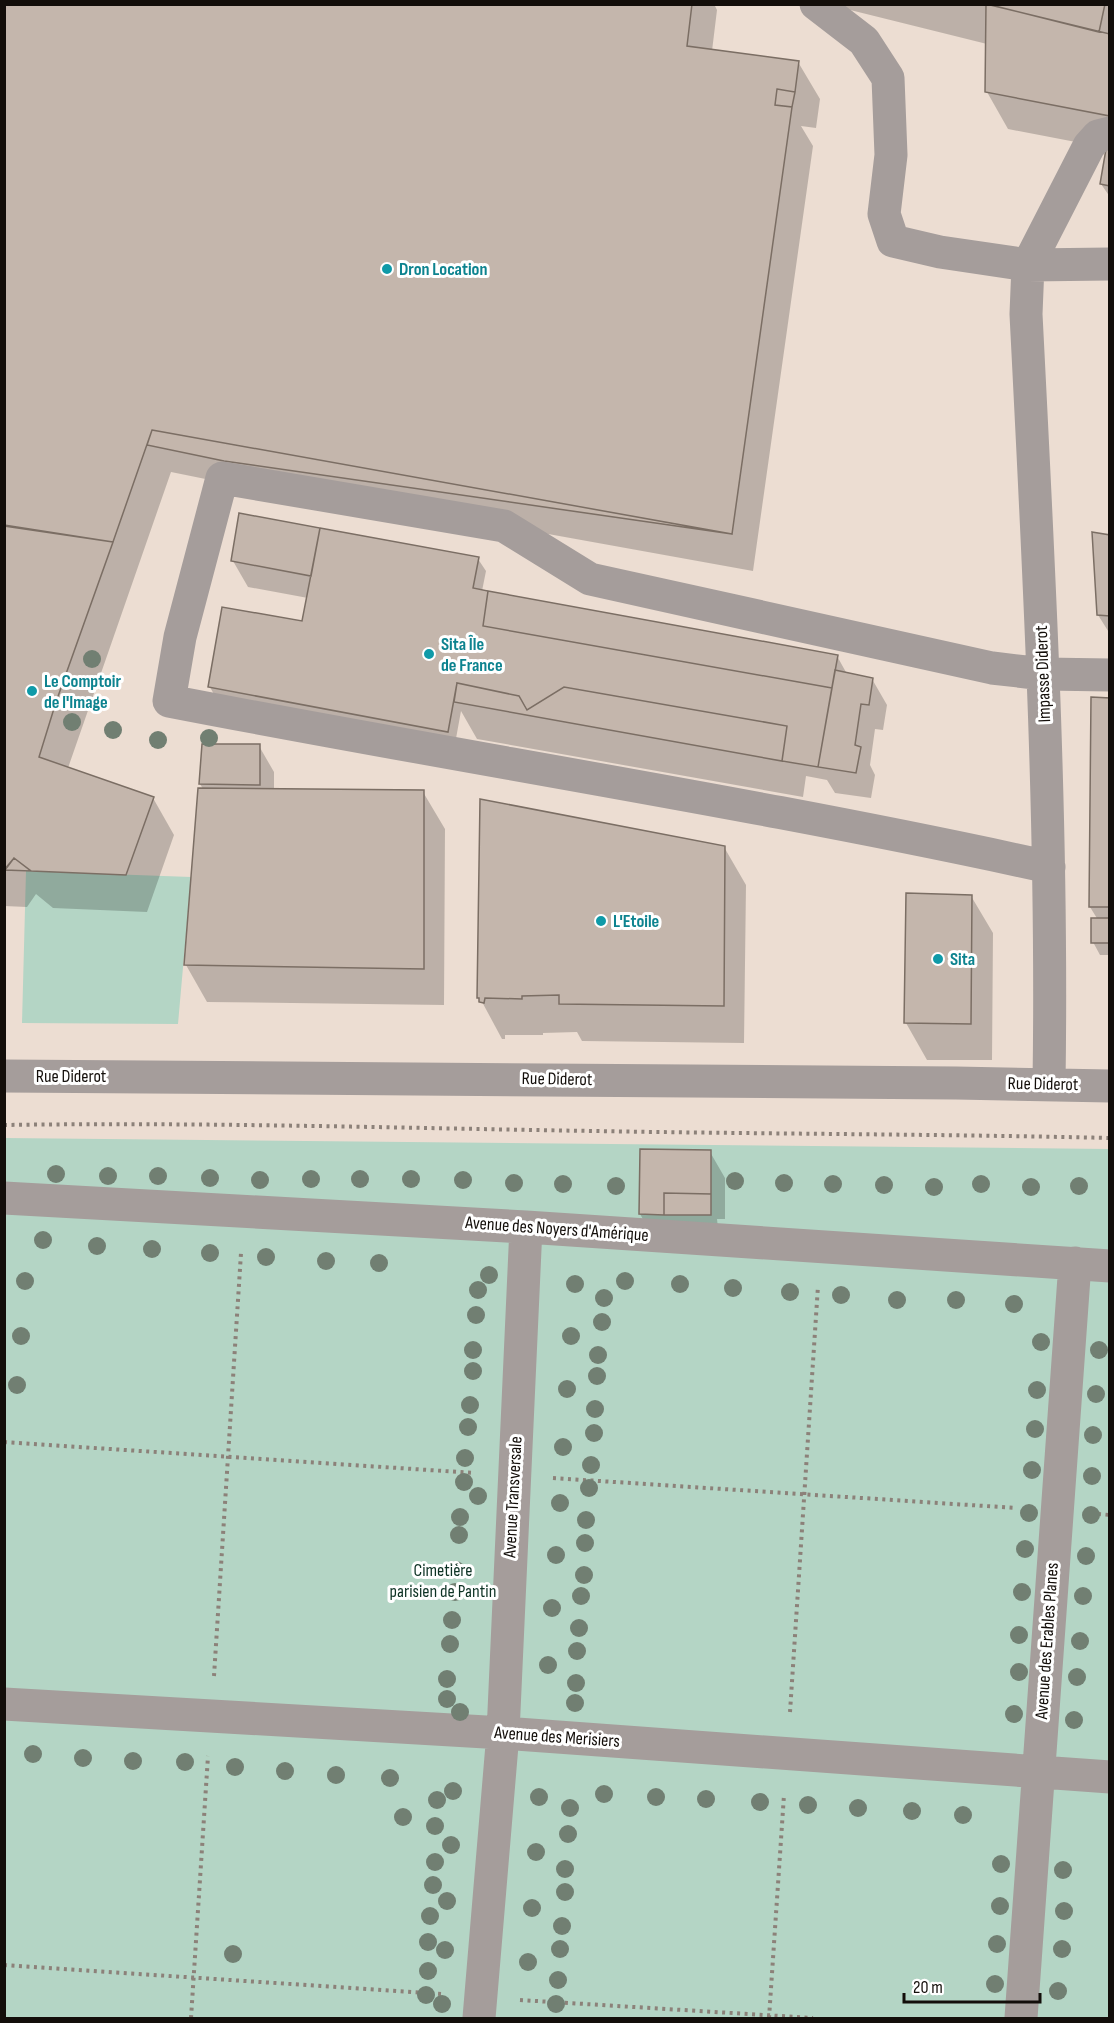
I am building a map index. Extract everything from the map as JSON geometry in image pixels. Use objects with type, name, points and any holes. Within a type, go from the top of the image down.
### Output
[{"type":"street","points":[[816,4],[864,41],[888,78],[891,154],[884,214],[893,241],[940,252],[1028,266],[1110,264]]},
{"type":"street","points":[[1028,266],[1089,146],[1098,136],[1110,133]]},
{"type":"street","name":"Impasse Diderot","points":[[1028,266],[1026,314],[1044,674],[1049,867],[1049,1084]]},
{"type":"street","points":[[1049,867],[896,834],[169,701],[180,637],[222,478],[504,526],[590,579],[992,668],[1044,674],[1110,675]]},
{"type":"street","name":"Rue Diderot","points":[[4,1076],[1110,1086]]},
{"type":"street","name":"Avenue des Noyers d'Amérique","points":[[4,1198],[526,1227],[1110,1266]]},
{"type":"street","name":"Avenue Transversale","points":[[480,2008],[503,1733],[526,1227]]},
{"type":"street","name":"Avenue des Erables Planes","points":[[1021,2019],[1075,1263]]},
{"type":"street","name":"Avenue des Merisiers","points":[[4,1704],[503,1733],[1110,1777]]},
{"type":"path","points":[[4,1125],[122,1123],[1110,1138]]},
{"type":"path","points":[[191,2019],[244,1211]]},
{"type":"path","points":[[769,2017],[821,1246]]},
{"type":"path","points":[[4,1965],[194,1978],[480,2008],[813,2019]]},
{"type":"green space","points":[[26,871],[191,877],[178,1024],[22,1023]]},
{"type":"green space","name":"Cimetière parisien de Pantin","points":[[4,1138],[1109,1149],[1109,2018],[5,2018]]},
{"type":"building","name":"Dron Location","points":[[4,4],[692,4],[687,46],[799,61],[795,92],[777,89],[775,105],[792,107],[732,534],[152,430],[113,542],[4,525]]},
{"type":"building","points":[[986,4],[1110,34],[1110,116],[985,92]]},
{"type":"building","points":[[987,4],[1105,4],[1099,32]]},
{"type":"building","points":[[777,89],[795,92],[792,107],[775,105]]},
{"type":"building","points":[[1106,149],[1110,149],[1110,186],[1100,184]]},
{"type":"building","points":[[152,430],[732,534],[224,461],[147,445]]},
{"type":"building","points":[[239,513],[320,528],[311,576],[231,561]]},
{"type":"building","name":"Le Comptoir de l'Image","points":[[4,526],[113,542],[56,702],[39,757],[154,797],[126,875],[31,871],[14,858],[4,870]]},
{"type":"building","name":"Sita Île de France","points":[[320,528],[479,557],[473,588],[488,591],[483,626],[832,688],[818,767],[782,761],[787,726],[564,687],[527,710],[519,696],[457,683],[448,732],[208,687],[222,607],[302,621]]},
{"type":"building","points":[[1092,532],[1110,535],[1110,616],[1097,615]]},
{"type":"building","points":[[488,591],[838,655],[832,688],[483,626]]},
{"type":"building","points":[[835,670],[873,678],[869,705],[861,704],[855,745],[861,747],[856,773],[818,767]]},
{"type":"building","points":[[457,683],[519,696],[527,710],[564,687],[787,726],[782,761],[454,702]]},
{"type":"building","points":[[1091,697],[1110,698],[1110,907],[1089,907]]},
{"type":"building","points":[[202,744],[260,744],[260,785],[199,784]]},
{"type":"building","points":[[198,788],[424,790],[424,969],[184,965]]},
{"type":"building","name":"L'Etoile","points":[[480,799],[725,846],[724,1006],[559,1004],[559,995],[522,996],[522,999],[485,998],[484,1003],[479,1002],[477,998]]},
{"type":"building","points":[[14,858],[31,871],[5,870]]},
{"type":"building","name":"Sita","points":[[906,893],[972,895],[971,1024],[904,1023]]},
{"type":"building","points":[[1091,918],[1110,918],[1110,943],[1091,943]]},
{"type":"building","points":[[640,1149],[711,1150],[711,1194],[664,1193],[664,1215],[639,1214]]},
{"type":"building","points":[[664,1193],[711,1194],[711,1215],[664,1215]]},
{"type":"place","name":"Dron Location","points":[[387,269]]},
{"type":"place","name":"Sita Île de France","points":[[429,654]]},
{"type":"place","name":"Le Comptoir de l'Image","points":[[32,691]]},
{"type":"place","name":"L'Etoile","points":[[601,921]]},
{"type":"place","name":"Sita","points":[[938,959]]}]
